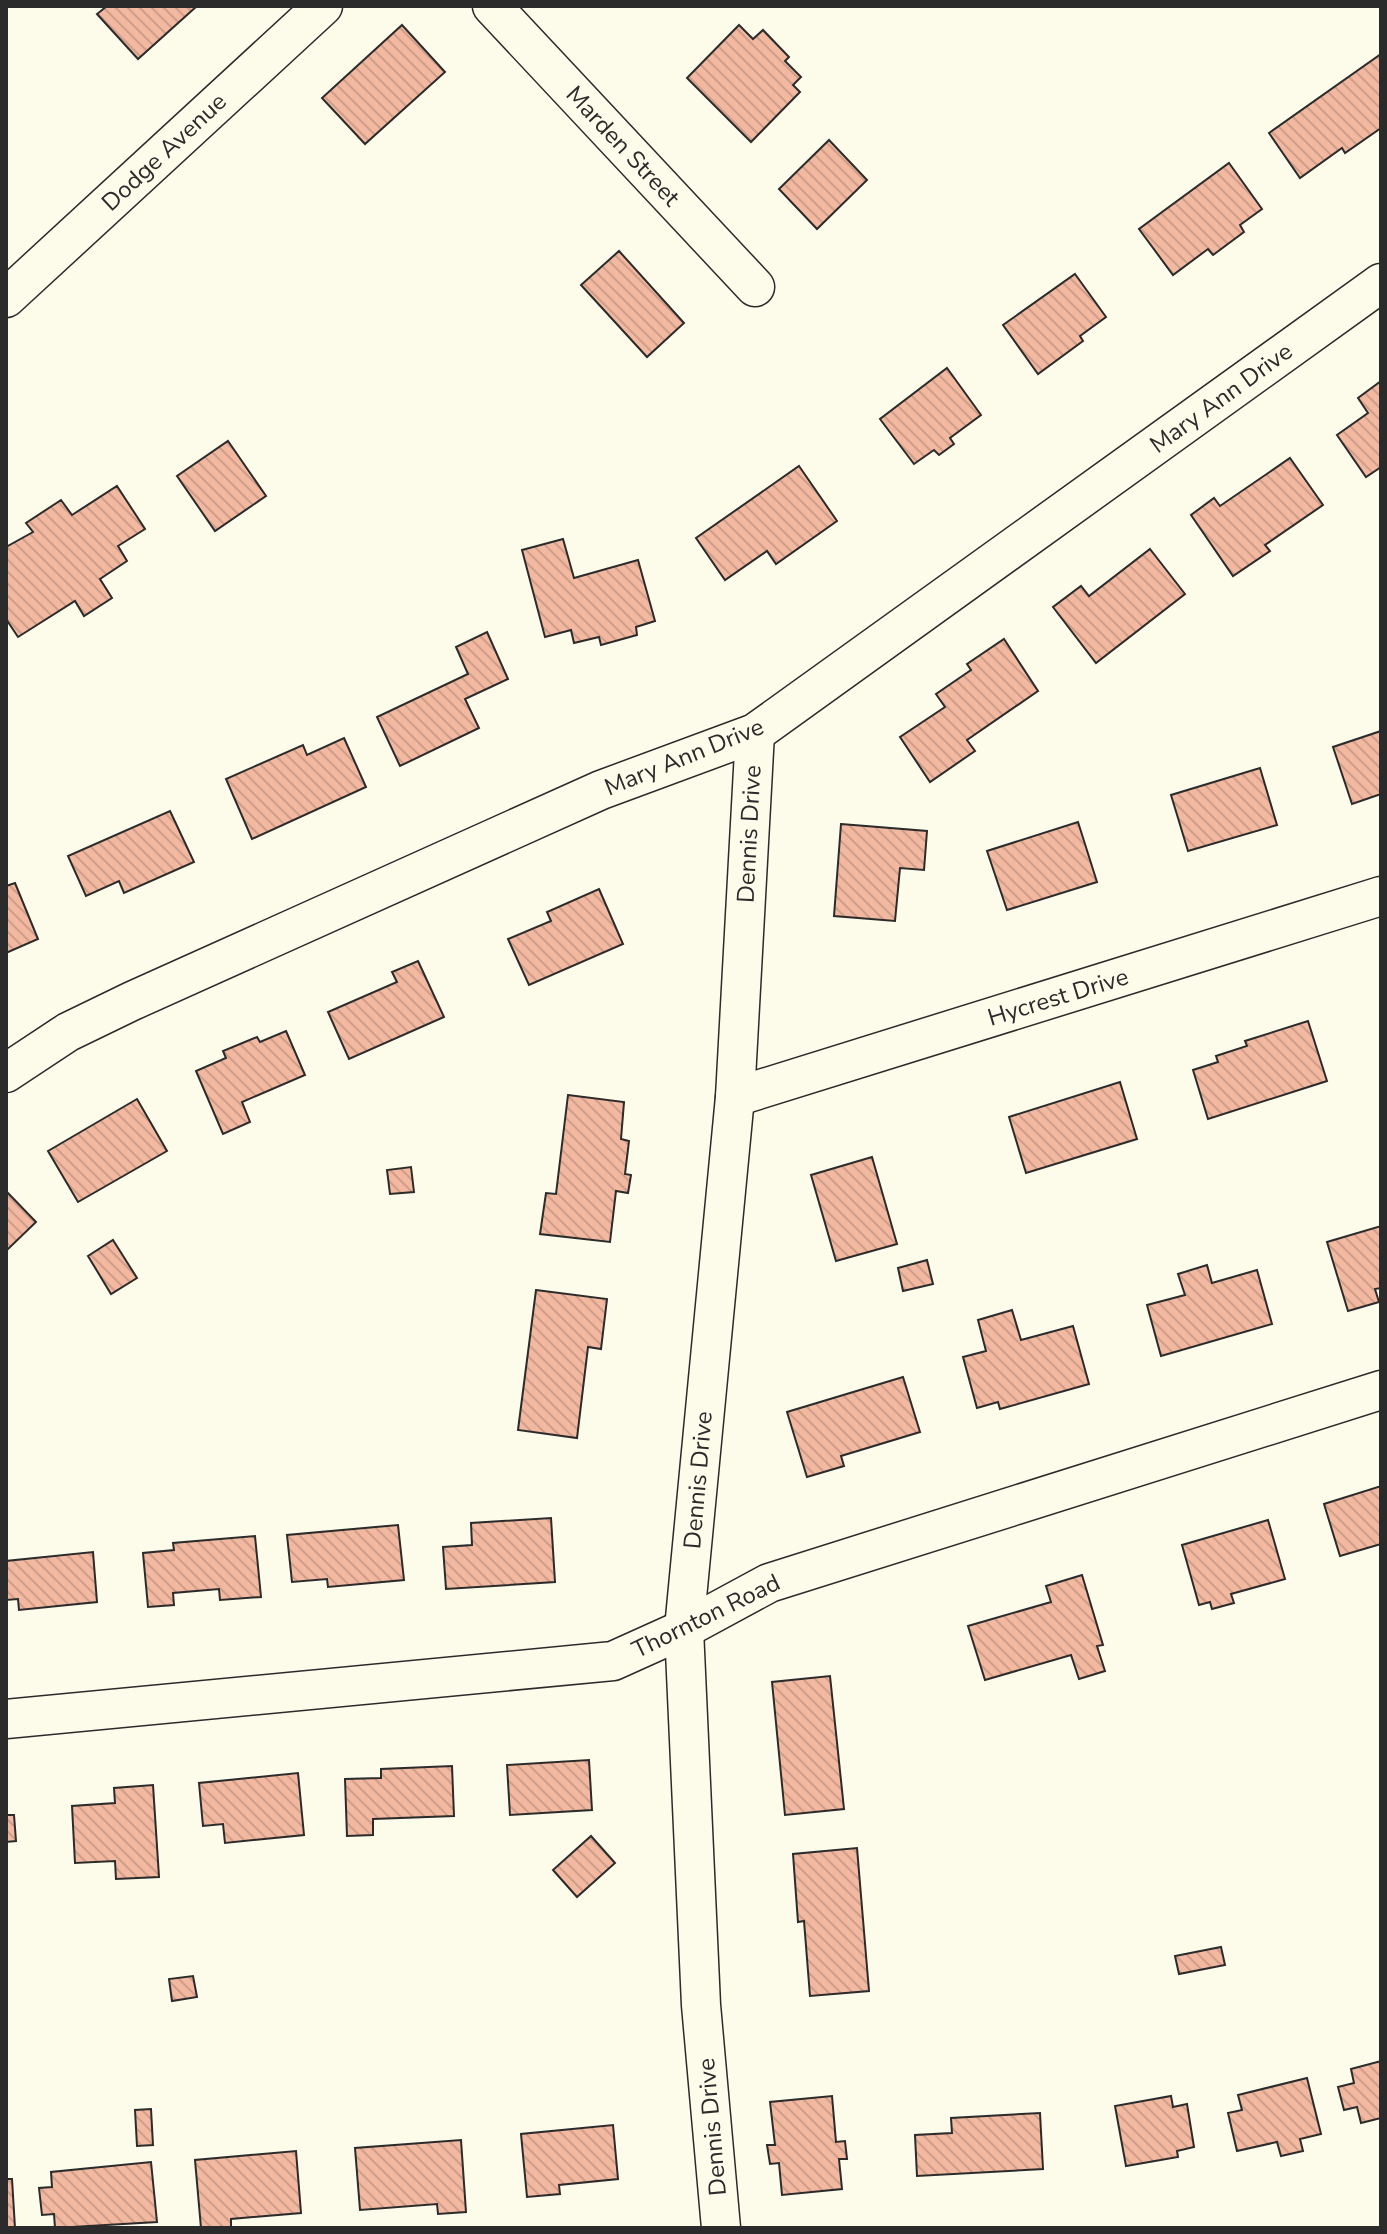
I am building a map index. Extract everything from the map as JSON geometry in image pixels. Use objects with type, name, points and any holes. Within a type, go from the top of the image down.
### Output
[{"type":"street","name":"Dodge Avenue","points":[[6,298],[323,6]]},
{"type":"street","name":"Marden Street","points":[[492,6],[755,287]]},
{"type":"street","name":"Mary Ann Drive","points":[[6,1073],[68,1032],[132,1001],[601,790],[755,733],[1381,283]]},
{"type":"street","name":"Dennis Drive","points":[[721,2228],[701,2005],[684,1629],[735,1097],[755,733]]},
{"type":"street","name":"Hycrest Drive","points":[[735,1097],[1381,896]]},
{"type":"street","name":"Thornton Road","points":[[6,1719],[613,1661],[684,1629],[769,1583],[1381,1390]]},
{"type":"building","points":[[107,6],[197,6],[138,59],[97,14]]},
{"type":"building","points":[[402,25],[445,72],[365,144],[322,98]]},
{"type":"building","points":[[739,25],[753,39],[763,30],[789,57],[785,61],[801,77],[793,85],[800,92],[751,142],[687,78]]},
{"type":"building","points":[[1381,54],[1381,128],[1345,153],[1342,148],[1300,178],[1269,133]]},
{"type":"building","points":[[829,140],[867,180],[817,229],[779,189]]},
{"type":"building","points":[[1229,163],[1262,209],[1240,225],[1244,232],[1213,255],[1208,249],[1173,275],[1139,229]]},
{"type":"building","points":[[619,251],[684,323],[647,357],[581,285]]},
{"type":"building","points":[[1075,274],[1106,317],[1080,336],[1083,341],[1038,374],[1003,325]]},
{"type":"building","points":[[947,368],[981,415],[950,438],[954,444],[939,455],[934,450],[914,464],[880,419]]},
{"type":"building","points":[[1381,381],[1381,467],[1366,477],[1337,435],[1368,413],[1358,398]]},
{"type":"building","points":[[228,441],[266,496],[215,531],[177,476]]},
{"type":"building","points":[[1290,458],[1323,505],[1265,545],[1270,551],[1233,576],[1191,515],[1214,498],[1220,506]]},
{"type":"building","points":[[799,466],[837,521],[776,564],[767,551],[725,580],[696,538]]},
{"type":"building","points":[[117,486],[145,529],[118,546],[127,561],[100,579],[112,598],[84,616],[75,601],[18,637],[6,619],[6,547],[33,532],[26,523],[61,500],[72,515]]},
{"type":"building","points":[[563,539],[574,578],[638,560],[655,621],[636,627],[637,635],[601,645],[599,637],[574,643],[571,630],[545,637],[522,550]]},
{"type":"building","points":[[1150,549],[1185,594],[1096,663],[1053,607],[1081,586],[1089,596]]},
{"type":"building","points":[[487,632],[508,679],[465,699],[479,728],[400,766],[377,717],[468,674],[456,647]]},
{"type":"building","points":[[1004,639],[1038,691],[967,740],[975,751],[930,782],[900,737],[945,707],[936,694],[971,670],[967,664]]},
{"type":"building","points":[[1381,731],[1381,794],[1352,804],[1333,747]]},
{"type":"building","points":[[344,738],[366,787],[252,839],[226,779],[303,745],[307,755]]},
{"type":"building","points":[[1260,768],[1277,825],[1188,851],[1171,795]]},
{"type":"building","points":[[170,811],[194,862],[124,893],[119,881],[86,896],[68,856]]},
{"type":"building","points":[[1078,822],[1097,882],[1007,910],[987,851]]},
{"type":"building","points":[[841,824],[927,831],[924,870],[900,868],[895,921],[834,916]]},
{"type":"building","points":[[15,883],[38,939],[6,953],[6,886]]},
{"type":"building","points":[[599,889],[623,944],[529,985],[508,939],[551,921],[547,912]]},
{"type":"building","points":[[418,961],[444,1017],[349,1059],[328,1012],[397,982],[392,972]]},
{"type":"building","points":[[1308,1021],[1327,1081],[1208,1119],[1193,1070],[1218,1062],[1216,1056],[1247,1046],[1245,1041]]},
{"type":"building","points":[[286,1031],[305,1075],[242,1102],[250,1122],[223,1134],[196,1071],[226,1058],[223,1051],[257,1037],[260,1042]]},
{"type":"building","points":[[1120,1082],[1137,1139],[1026,1173],[1009,1117]]},
{"type":"building","points":[[568,1095],[624,1102],[621,1139],[629,1141],[625,1174],[631,1175],[628,1193],[616,1191],[610,1242],[540,1234],[546,1193],[556,1194]]},
{"type":"building","points":[[137,1099],[167,1151],[78,1202],[48,1151]]},
{"type":"building","points":[[872,1157],[897,1244],[836,1261],[811,1175]]},
{"type":"building","points":[[411,1167],[414,1192],[390,1194],[387,1170]]},
{"type":"building","points":[[6,1191],[36,1222],[6,1251]]},
{"type":"building","points":[[1381,1226],[1381,1288],[1375,1289],[1379,1302],[1348,1311],[1327,1242]]},
{"type":"building","points":[[113,1240],[137,1278],[111,1294],[88,1256]]},
{"type":"building","points":[[927,1260],[933,1284],[903,1291],[898,1268]]},
{"type":"building","points":[[1207,1265],[1212,1283],[1257,1270],[1272,1324],[1161,1356],[1147,1305],[1185,1295],[1178,1274]]},
{"type":"building","points":[[536,1290],[607,1299],[601,1349],[588,1347],[577,1438],[518,1430]]},
{"type":"building","points":[[1012,1310],[1021,1340],[1073,1326],[1089,1384],[1000,1409],[998,1402],[977,1408],[963,1357],[986,1351],[978,1320]]},
{"type":"building","points":[[903,1377],[920,1432],[841,1456],[844,1466],[807,1477],[787,1412]]},
{"type":"building","points":[[1381,1486],[1381,1544],[1340,1556],[1324,1504]]},
{"type":"building","points":[[551,1518],[555,1582],[446,1589],[443,1547],[472,1545],[471,1523]]},
{"type":"building","points":[[1268,1520],[1285,1579],[1231,1594],[1234,1603],[1212,1609],[1210,1602],[1199,1605],[1182,1545]]},
{"type":"building","points":[[398,1525],[404,1580],[328,1587],[327,1579],[292,1582],[287,1535]]},
{"type":"building","points":[[255,1536],[261,1597],[220,1600],[219,1589],[173,1593],[174,1605],[148,1607],[143,1553],[174,1550],[173,1543]]},
{"type":"building","points":[[93,1552],[97,1602],[19,1610],[18,1599],[6,1600],[6,1561]]},
{"type":"building","points":[[1082,1575],[1103,1645],[1097,1646],[1105,1671],[1079,1679],[1071,1655],[985,1680],[968,1626],[1051,1602],[1046,1586]]},
{"type":"building","points":[[830,1676],[844,1809],[785,1815],[772,1682]]},
{"type":"building","points":[[589,1760],[592,1810],[510,1815],[507,1765]]},
{"type":"building","points":[[452,1766],[454,1816],[373,1819],[373,1835],[347,1836],[345,1779],[381,1778],[381,1769]]},
{"type":"building","points":[[298,1773],[304,1835],[225,1843],[223,1824],[203,1826],[199,1783]]},
{"type":"building","points":[[153,1785],[159,1877],[116,1879],[115,1861],[75,1863],[72,1806],[115,1803],[114,1788]]},
{"type":"building","points":[[6,1815],[14,1815],[16,1841],[6,1842]]},
{"type":"building","points":[[591,1836],[615,1863],[577,1897],[553,1870]]},
{"type":"building","points":[[857,1848],[869,1991],[810,1996],[804,1921],[798,1922],[793,1854]]},
{"type":"building","points":[[1221,1947],[1225,1965],[1179,1974],[1175,1956]]},
{"type":"building","points":[[193,1976],[197,1997],[172,2001],[169,1979]]},
{"type":"building","points":[[1381,2061],[1381,2118],[1361,2123],[1357,2107],[1344,2110],[1338,2087],[1354,2083],[1351,2069]]},
{"type":"building","points":[[1307,2078],[1321,2134],[1300,2139],[1303,2151],[1281,2156],[1277,2142],[1237,2151],[1228,2113],[1242,2110],[1238,2095]]},
{"type":"building","points":[[832,2096],[836,2142],[845,2141],[847,2159],[839,2159],[842,2189],[782,2195],[779,2163],[770,2164],[767,2145],[775,2145],[770,2102]]},
{"type":"building","points":[[1171,2096],[1173,2107],[1187,2104],[1194,2147],[1177,2151],[1178,2157],[1126,2166],[1115,2106]]},
{"type":"building","points":[[151,2109],[153,2145],[137,2146],[135,2110]]},
{"type":"building","points":[[1040,2113],[1043,2169],[917,2176],[915,2135],[952,2133],[951,2118]]},
{"type":"building","points":[[613,2125],[618,2179],[559,2185],[560,2194],[527,2197],[521,2134]]},
{"type":"building","points":[[461,2140],[466,2212],[438,2214],[437,2204],[360,2210],[355,2148]]},
{"type":"building","points":[[296,2151],[301,2213],[231,2219],[231,2228],[201,2228],[195,2160]]},
{"type":"building","points":[[151,2162],[157,2222],[55,2228],[54,2214],[42,2215],[39,2188],[52,2187],[51,2172]]},
{"type":"building","points":[[6,2179],[12,2179],[15,2228],[6,2228]]}]
